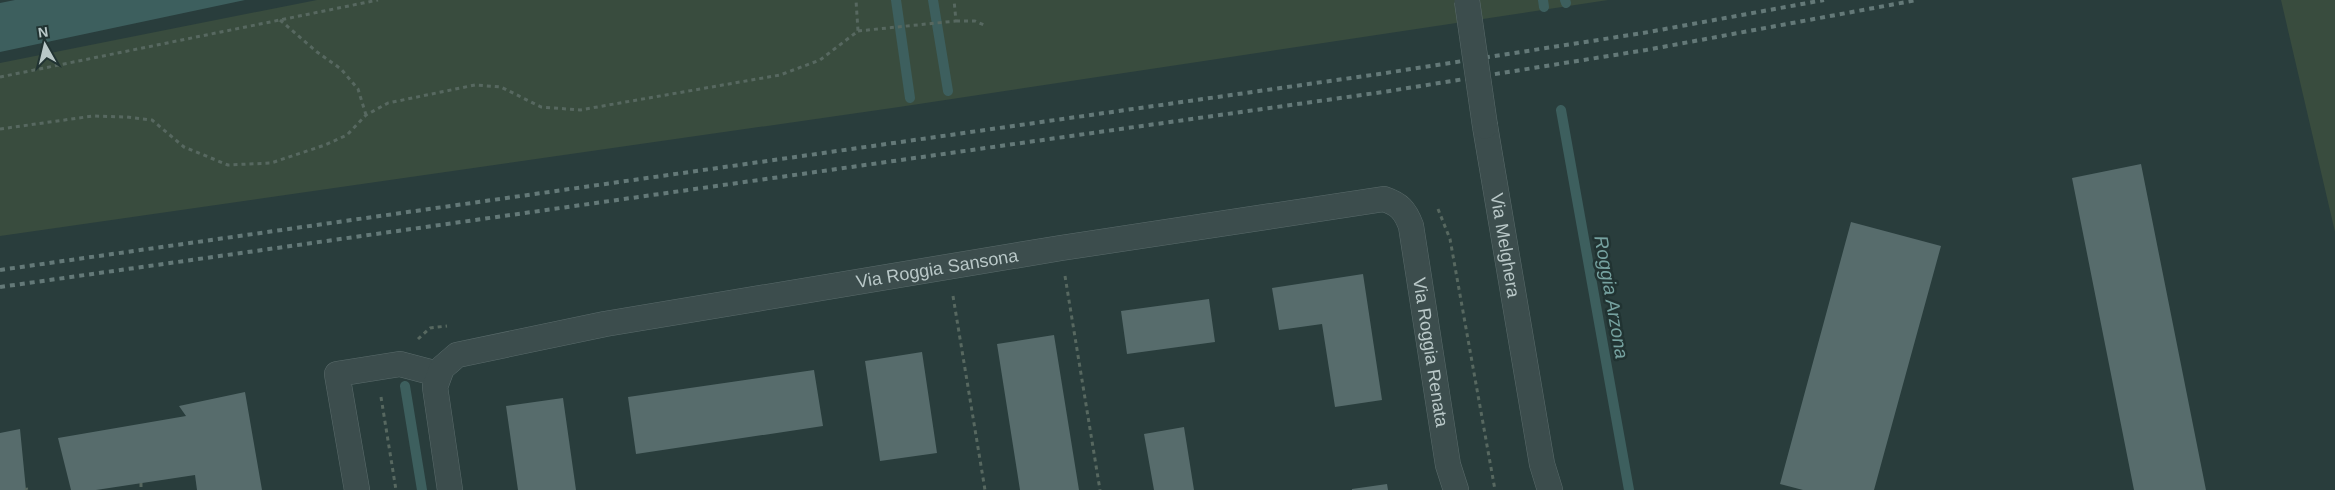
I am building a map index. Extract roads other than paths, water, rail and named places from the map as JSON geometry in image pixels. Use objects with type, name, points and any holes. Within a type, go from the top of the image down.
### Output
[{"type":"street","name":"Via Melghera","points":[[1466,0],[1484,126],[1542,464],[1550,490]]},
{"type":"street","name":"Via Roggia Sansona","points":[[438,374],[446,363],[464,353],[605,324],[948,266],[1374,199],[1384,199],[1395,203],[1407,215]]},
{"type":"street","name":"Via Roggia Renata","points":[[1407,215],[1411,226],[1448,465],[1456,490]]},
{"type":"street","points":[[357,490],[337,374],[400,364],[438,374],[435,393],[450,490]]},
{"type":"water","points":[[15,0],[245,0],[0,52],[0,3]]},
{"type":"waterway","points":[[896,0],[910,98]]},
{"type":"waterway","points":[[933,0],[948,91]]},
{"type":"waterway","name":"Roggia Arzona","points":[[1543,0],[1544,7]]},
{"type":"waterway","name":"Roggia Arzona","points":[[1561,110],[1629,490]]},
{"type":"waterway","points":[[405,386],[422,490]]},
{"type":"railway","points":[[0,270],[1379,74],[1643,33],[1824,0]]},
{"type":"railway","points":[[0,287],[1383,92],[1646,50],[1917,0]]}]
